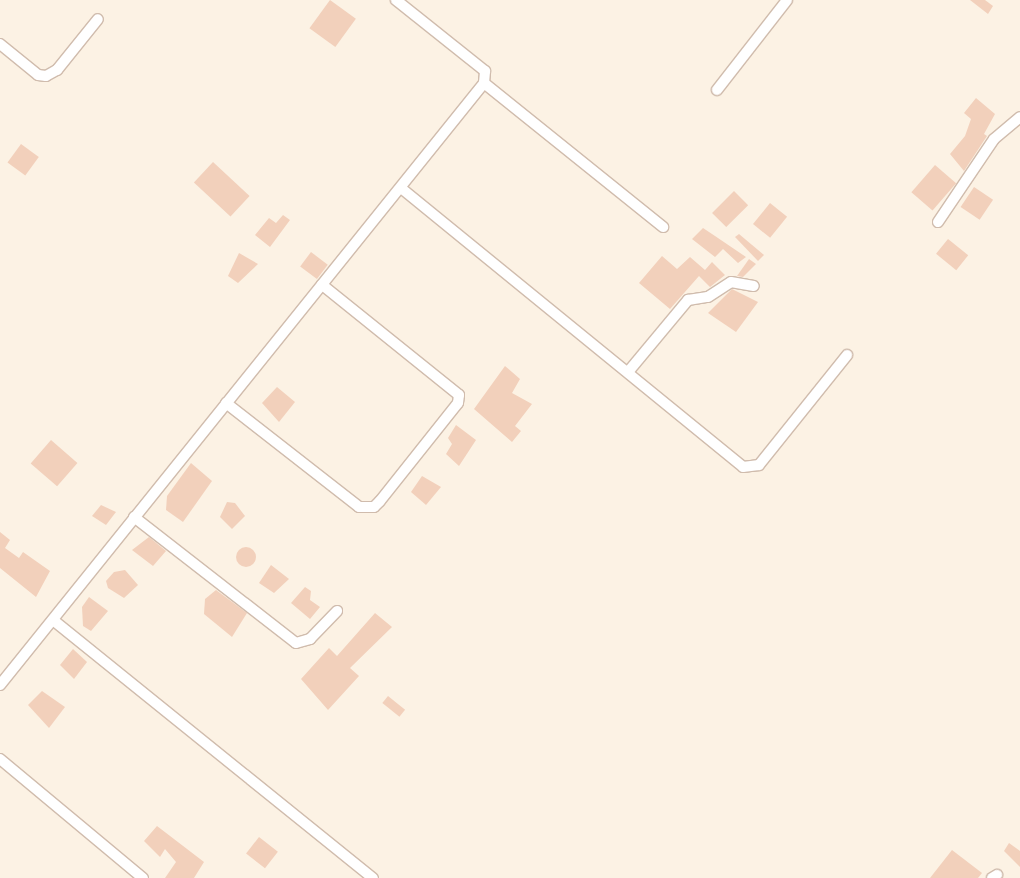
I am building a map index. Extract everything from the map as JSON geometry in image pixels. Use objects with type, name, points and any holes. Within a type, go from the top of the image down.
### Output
[{"type":"street","points":[[0,685],[484,83],[485,71],[396,0]]},
{"type":"street","points":[[717,90],[787,0]]},
{"type":"street","points":[[0,44],[38,75],[46,76],[57,70],[98,19]]},
{"type":"street","points":[[484,83],[663,226]]},
{"type":"street","points":[[938,222],[994,139],[1020,117]]},
{"type":"street","points":[[400,188],[750,469],[759,465],[847,355]]},
{"type":"street","points":[[628,372],[688,300],[708,297],[730,282],[754,286]]},
{"type":"street","points":[[226,403],[359,508],[374,507],[380,501],[458,402],[459,395],[322,284]]},
{"type":"street","points":[[134,518],[296,643],[310,639],[337,611]]},
{"type":"street","points":[[52,620],[373,878]]},
{"type":"street","points":[[0,759],[143,878]]},
{"type":"building","points":[[330,0],[356,19],[335,47],[309,28]]},
{"type":"building","points":[[970,0],[985,0],[993,6],[988,14]]},
{"type":"building","points":[[976,98],[995,114],[984,134],[987,136],[964,171],[950,154],[965,136],[971,119],[964,113]]},
{"type":"building","points":[[21,144],[39,157],[25,176],[7,163]]},
{"type":"building","points":[[213,162],[250,196],[230,217],[194,182]]},
{"type":"building","points":[[935,165],[956,183],[933,211],[911,192]]},
{"type":"building","points":[[974,187],[993,200],[980,220],[961,207]]},
{"type":"building","points":[[734,191],[748,205],[726,227],[712,213]]},
{"type":"building","points":[[770,203],[787,217],[770,238],[753,224]]},
{"type":"building","points":[[283,215],[290,220],[270,247],[255,235],[269,218],[276,223]]},
{"type":"building","points":[[703,228],[746,257],[738,263],[723,249],[715,257],[692,239]]},
{"type":"building","points":[[739,234],[764,255],[758,261],[735,237]]},
{"type":"building","points":[[948,239],[968,255],[956,270],[936,254]]},
{"type":"building","points":[[311,252],[328,265],[317,279],[300,266]]},
{"type":"building","points":[[239,253],[258,264],[238,283],[228,276]]},
{"type":"building","points":[[662,256],[677,269],[690,257],[705,270],[712,262],[725,275],[710,287],[699,276],[670,309],[639,283]]},
{"type":"building","points":[[749,259],[756,264],[743,277],[737,276]]},
{"type":"building","points":[[732,289],[758,302],[736,332],[708,313]]},
{"type":"building","points":[[505,366],[520,379],[512,393],[532,404],[515,426],[521,431],[512,442],[474,409]]},
{"type":"building","points":[[277,387],[295,402],[279,422],[262,403]]},
{"type":"building","points":[[456,425],[476,440],[459,466],[446,454],[452,444],[448,438]]},
{"type":"building","points":[[51,440],[77,463],[57,486],[31,463]]},
{"type":"building","points":[[191,463],[212,481],[183,522],[166,510],[167,496]]},
{"type":"building","points":[[422,476],[441,487],[426,505],[411,492]]},
{"type":"building","points":[[227,502],[235,503],[245,516],[232,529],[220,517]]},
{"type":"building","points":[[101,505],[116,512],[106,525],[92,516]]},
{"type":"building","points":[[0,532],[10,540],[5,548],[19,558],[23,552],[50,571],[36,597],[0,568]]},
{"type":"building","points":[[149,537],[166,551],[153,566],[132,550]]},
{"type":"building","points":[[246,547],[253,550],[256,557],[253,564],[246,567],[239,564],[236,557],[239,550]]},
{"type":"building","points":[[271,565],[289,579],[274,593],[259,583]]},
{"type":"building","points":[[125,570],[138,585],[124,598],[108,588],[106,581],[114,572]]},
{"type":"building","points":[[305,587],[311,591],[310,600],[320,607],[310,619],[291,603]]},
{"type":"building","points":[[216,590],[247,613],[232,637],[204,614],[205,599]]},
{"type":"building","points":[[89,597],[108,611],[91,631],[83,626],[82,607]]},
{"type":"building","points":[[375,613],[392,627],[350,668],[359,676],[328,710],[301,679],[329,648],[337,656]]},
{"type":"building","points":[[73,649],[87,662],[74,679],[60,665]]},
{"type":"building","points":[[42,691],[65,707],[49,728],[28,705]]},
{"type":"building","points":[[388,696],[405,710],[399,717],[382,703]]},
{"type":"building","points":[[157,826],[204,862],[194,878],[165,878],[176,862],[165,849],[160,857],[144,841]]},
{"type":"building","points":[[259,837],[278,852],[265,868],[246,854]]},
{"type":"building","points":[[1009,843],[1020,851],[1020,867],[1004,851]]},
{"type":"building","points":[[952,850],[982,873],[978,878],[930,878]]}]
